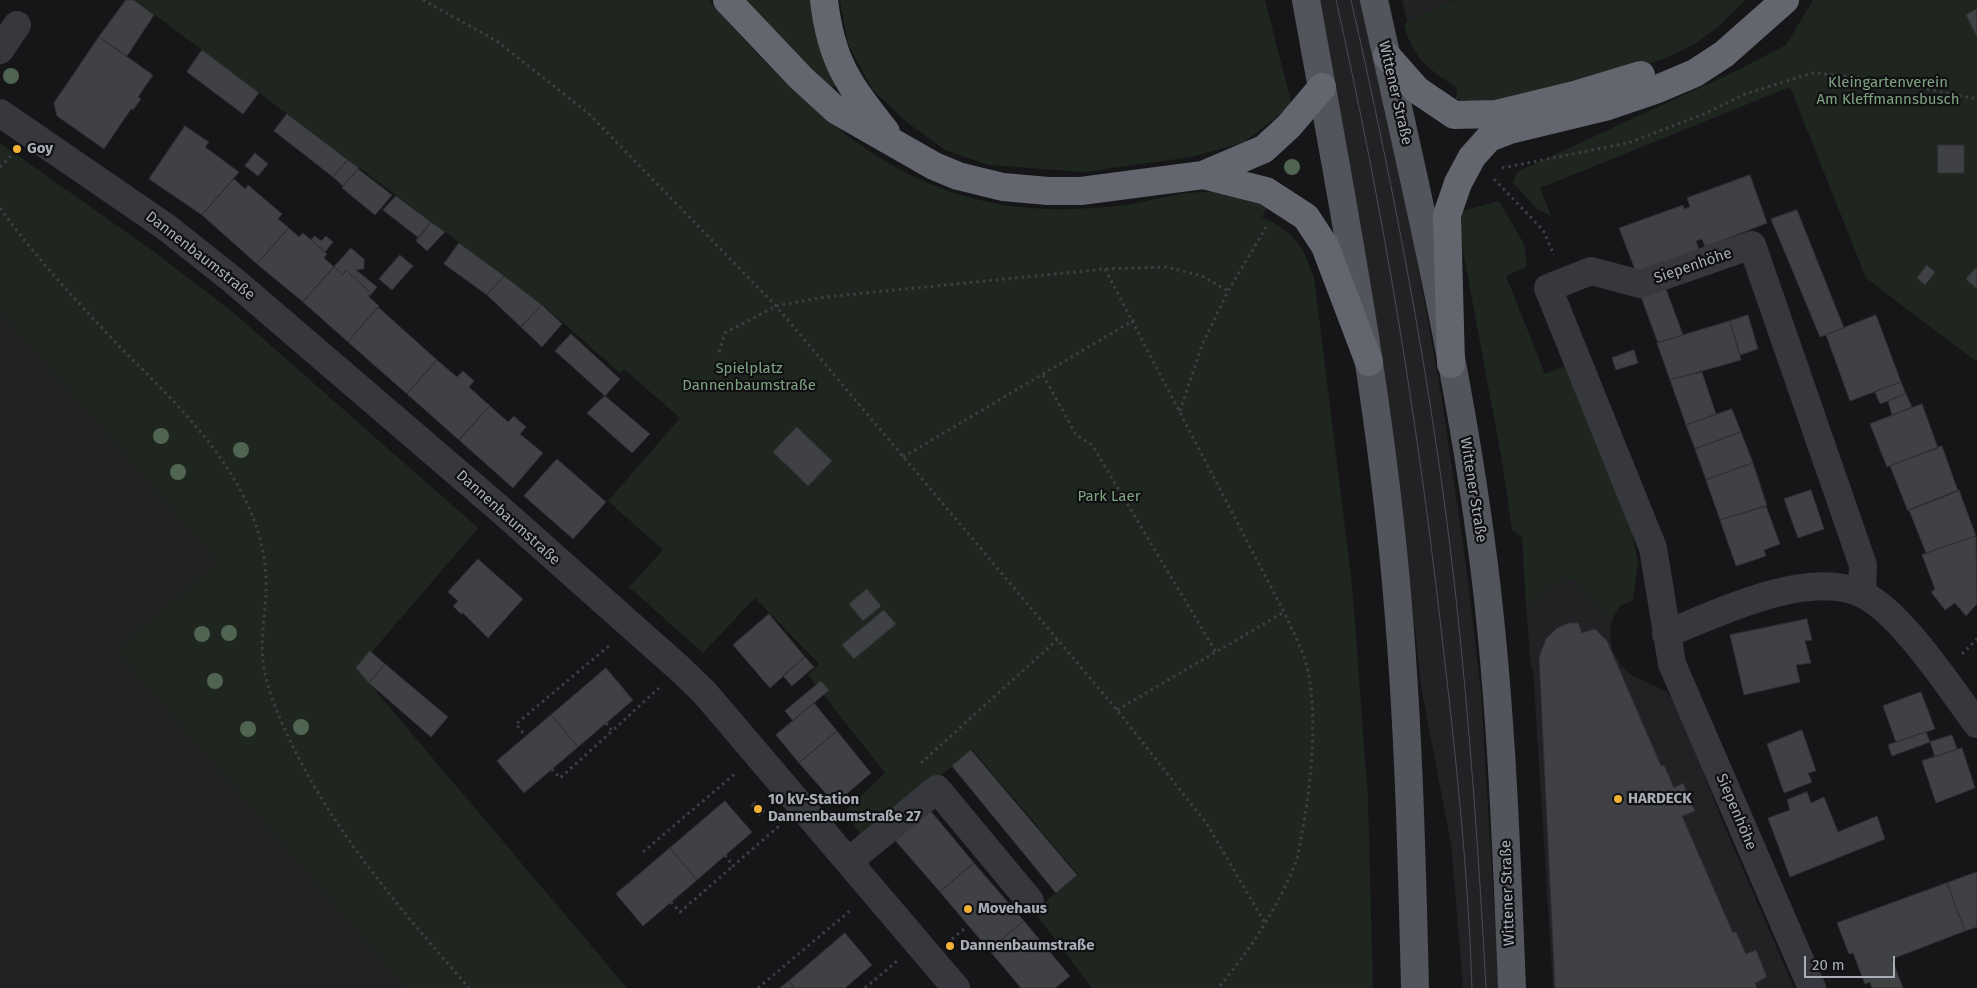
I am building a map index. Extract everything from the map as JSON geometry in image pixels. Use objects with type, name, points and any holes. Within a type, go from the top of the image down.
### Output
[{"type":"highway","points":[[727,0],[795,72],[836,110],[894,143],[916,158],[950,173],[1003,187],[1048,191],[1081,191],[1203,175],[1264,149],[1289,126],[1322,87]]},
{"type":"highway","points":[[824,0],[829,37],[844,76],[894,143]]},
{"type":"highway","points":[[1387,56],[1417,90],[1454,115],[1496,114],[1597,89],[1669,66],[1698,51],[1722,34],[1758,0]]},
{"type":"highway","points":[[1451,364],[1447,215],[1458,183],[1472,157],[1489,138],[1510,130],[1605,107],[1655,90],[1695,73],[1724,54],[1785,0]]},
{"type":"highway","points":[[1203,175],[1266,191],[1282,199],[1306,217],[1325,246],[1369,362]]},
{"type":"main road","points":[[1306,0],[1369,362],[1399,618],[1409,779],[1415,988]]},
{"type":"main road","name":"Wittener Straße","points":[[1374,0],[1451,364],[1481,542],[1504,797],[1512,988]]},
{"type":"street","points":[[0,50],[17,25]]},
{"type":"street","name":"Dannenbaumstraße","points":[[0,113],[166,227],[234,281],[679,668],[704,692],[758,754],[956,988]]},
{"type":"street","name":"Siepenhöhe","points":[[1812,988],[1672,664],[1652,548],[1557,285],[1591,271],[1640,284],[1752,245],[1863,565],[1862,594]]},
{"type":"street","points":[[1666,634],[1760,597],[1806,586],[1835,587],[1862,594],[1889,614],[1905,630],[1977,724]]},
{"type":"street","points":[[849,861],[937,789],[1030,901]]},
{"type":"path","points":[[423,0],[496,41],[589,114],[776,306],[1118,710],[1207,824],[1265,924]]},
{"type":"path","points":[[1495,170],[1628,143],[1704,114],[1745,94],[1813,73],[1876,79],[1977,98]]},
{"type":"path","points":[[1493,178],[1543,230],[1557,285]]},
{"type":"path","points":[[1180,411],[1202,345],[1228,291],[1282,199]]},
{"type":"path","points":[[0,208],[24,241],[82,307],[195,426],[234,478],[261,542],[266,580],[263,661],[274,705],[300,763],[331,815],[401,911],[469,988]]},
{"type":"path","points":[[718,352],[725,333],[776,306],[826,297],[1105,269],[1166,267],[1202,276],[1228,291]]},
{"type":"path","points":[[1105,269],[1134,320],[1284,612],[1300,644],[1309,677],[1313,744],[1308,804],[1296,861],[1265,924],[1238,964],[1218,988]]},
{"type":"path","points":[[903,457],[1134,320]]},
{"type":"path","points":[[1043,375],[1076,435],[1092,445],[1216,652]]},
{"type":"path","points":[[1118,710],[1284,612]]},
{"type":"path","points":[[523,733],[516,724],[632,627]]},
{"type":"path","points":[[920,764],[1058,639]]},
{"type":"path","points":[[552,769],[560,778],[679,668]]},
{"type":"path","points":[[606,723],[612,731]]},
{"type":"path","points":[[643,852],[758,754]]},
{"type":"path","points":[[671,902],[680,912],[803,806]]},
{"type":"path","points":[[725,856],[733,866]]},
{"type":"path","points":[[758,988],[874,890]]},
{"type":"path","points":[[865,988],[918,943]]},
{"type":"shaded area","points":[[1318,0],[1360,0],[1414,243],[1443,406],[1467,572],[1481,693],[1499,988],[1463,988],[1451,844],[1422,692],[1390,412],[1370,281]]},
{"type":"shaded area","points":[[1402,0],[1456,0],[1407,21]]},
{"type":"shaded area","points":[[0,143],[157,254],[236,315],[478,528],[357,669],[627,988],[0,988]]},
{"type":"shaded area","name":"HARDECK","points":[[1572,578],[1612,620],[1610,635],[1612,650],[1620,664],[1631,675],[1666,691],[1678,707],[1721,818],[1794,988],[1553,988],[1533,669],[1531,669],[1526,608],[1551,587]]},
{"type":"green space","name":"Park Laer","points":[[135,0],[708,0],[784,80],[854,141],[892,165],[931,184],[974,199],[1020,207],[1071,209],[1109,207],[1200,192],[1225,193],[1269,204],[1262,217],[1278,225],[1292,236],[1303,250],[1314,277],[1352,584],[1368,799],[1373,988],[1092,988],[1034,912],[1078,874],[972,749],[866,840],[843,813],[885,773],[808,675],[819,664],[755,598],[703,653],[629,587],[663,550],[608,501],[680,418],[624,369],[620,373],[543,305]]},
{"type":"green space","points":[[745,0],[811,0],[819,46],[835,86],[831,88]]},
{"type":"green space","points":[[840,0],[1265,0],[1292,105],[1243,143],[1191,157],[1084,172],[988,165],[945,150],[905,121],[872,89],[848,44]]},
{"type":"green space","points":[[1456,0],[1746,0],[1718,27],[1695,44],[1666,58],[1623,73],[1493,105],[1456,99],[1457,88],[1423,62],[1412,47],[1408,37],[1404,25],[1407,21]]},
{"type":"green space","name":"Kleingartenverein Am Kleffmannsbusch","points":[[1813,0],[1977,0],[1977,362],[1866,278],[1790,87],[1540,188],[1551,216],[1537,209],[1513,183],[1517,172],[1736,71],[1786,45]]},
{"type":"green space","points":[[0,143],[157,254],[236,315],[478,528],[357,669],[627,988],[406,988],[116,650],[218,562],[0,311]]},
{"type":"green space","points":[[1499,201],[1524,244],[1527,267],[1506,276],[1545,374],[1566,366],[1631,527],[1638,563],[1633,600],[1620,606],[1612,620],[1572,578],[1551,587],[1526,608],[1522,537],[1512,530],[1502,461],[1461,240],[1462,211]]},
{"type":"building","points":[[126,0],[134,0],[154,15],[127,56],[99,37]]},
{"type":"building","points":[[1977,9],[1977,37],[1966,15]]},
{"type":"building","points":[[99,37],[153,75],[138,97],[141,99],[133,110],[131,109],[104,149],[57,116],[54,103]]},
{"type":"building","points":[[202,50],[259,93],[243,114],[187,72]]},
{"type":"building","points":[[287,114],[348,160],[333,177],[274,131]]},
{"type":"building","points":[[185,126],[209,142],[205,147],[239,172],[202,215],[149,179]]},
{"type":"building","points":[[1938,145],[1964,145],[1964,173],[1938,173]]},
{"type":"building","points":[[255,153],[268,164],[258,176],[245,166]]},
{"type":"building","points":[[348,160],[359,168],[343,186],[333,177]]},
{"type":"building","points":[[358,169],[392,195],[375,215],[342,188]]},
{"type":"building","points":[[1750,175],[1767,223],[1705,247],[1702,239],[1696,241],[1700,252],[1637,275],[1619,228],[1683,205],[1684,209],[1690,207],[1687,198]]},
{"type":"building","points":[[234,179],[245,189],[248,185],[282,214],[278,219],[289,228],[257,264],[202,215]]},
{"type":"building","points":[[396,196],[431,222],[419,238],[383,210]]},
{"type":"building","points":[[1797,210],[1844,328],[1820,337],[1771,219]]},
{"type":"building","points":[[431,222],[445,232],[427,251],[416,241]]},
{"type":"building","points":[[289,228],[299,237],[303,233],[327,254],[324,258],[334,267],[303,302],[257,264]]},
{"type":"building","points":[[315,236],[321,241],[326,236],[333,242],[325,252],[311,240]]},
{"type":"building","points":[[459,243],[504,276],[487,295],[444,264]]},
{"type":"building","points":[[351,248],[364,259],[364,269],[356,270],[377,287],[369,297],[371,293],[346,270],[343,275],[334,267]]},
{"type":"building","points":[[400,255],[413,266],[392,290],[379,279]]},
{"type":"building","points":[[1927,265],[1935,272],[1925,285],[1917,278]]},
{"type":"building","points":[[334,267],[343,275],[346,270],[371,293],[368,296],[379,306],[348,342],[303,302]]},
{"type":"building","points":[[1977,267],[1977,289],[1966,279]]},
{"type":"building","points":[[504,276],[542,305],[521,327],[487,295]]},
{"type":"building","points":[[1666,289],[1683,335],[1658,343],[1641,297]]},
{"type":"building","points":[[542,305],[562,324],[542,347],[521,327]]},
{"type":"building","points":[[378,307],[437,360],[407,394],[348,342]]},
{"type":"building","points":[[1748,315],[1758,349],[1740,355],[1730,321]]},
{"type":"building","points":[[1876,315],[1901,382],[1850,401],[1826,335]]},
{"type":"building","points":[[1730,321],[1741,360],[1670,380],[1657,343]]},
{"type":"building","points":[[571,334],[620,379],[605,396],[555,351]]},
{"type":"building","points":[[1634,350],[1638,363],[1616,370],[1612,358]]},
{"type":"building","points":[[437,360],[457,377],[463,371],[474,381],[469,387],[490,406],[459,440],[407,394]]},
{"type":"building","points":[[1702,372],[1716,414],[1686,425],[1670,380]]},
{"type":"building","points":[[1901,382],[1906,394],[1880,404],[1875,392]]},
{"type":"building","points":[[1906,394],[1912,407],[1892,415],[1888,401]]},
{"type":"building","points":[[605,396],[650,434],[632,453],[587,413]]},
{"type":"building","points":[[1922,404],[1938,448],[1887,467],[1870,424]]},
{"type":"building","points":[[490,406],[508,422],[514,416],[526,427],[520,434],[543,453],[513,488],[459,440]]},
{"type":"building","points":[[1732,409],[1741,432],[1695,449],[1686,425]]},
{"type":"building","points":[[797,427],[832,461],[808,486],[773,452]]},
{"type":"building","points":[[1741,432],[1753,463],[1706,480],[1695,449]]},
{"type":"building","points":[[1942,446],[1958,491],[1908,511],[1890,466]]},
{"type":"building","points":[[557,459],[606,502],[573,539],[524,496]]},
{"type":"building","points":[[1753,463],[1767,506],[1720,520],[1706,480]]},
{"type":"building","points":[[1811,490],[1824,529],[1798,538],[1784,499]]},
{"type":"building","points":[[1959,490],[1976,536],[1926,553],[1909,510]]},
{"type":"building","points":[[1766,506],[1780,544],[1764,550],[1766,556],[1736,566],[1720,520]]},
{"type":"building","points":[[1976,536],[1977,604],[1966,616],[1955,603],[1945,610],[1931,592],[1935,589],[1922,555]]},
{"type":"building","points":[[478,559],[523,599],[488,638],[463,613],[461,614],[453,606],[458,601],[448,592]]},
{"type":"building","points":[[867,589],[881,606],[863,621],[849,604]]},
{"type":"building","points":[[884,610],[896,624],[854,659],[842,645]]},
{"type":"building","points":[[769,614],[805,657],[770,688],[733,645]]},
{"type":"building","points":[[1807,619],[1812,640],[1805,641],[1811,663],[1796,665],[1800,682],[1744,695],[1730,635]]},
{"type":"building","name":"HARDECK","points":[[1569,623],[1578,623],[1582,633],[1595,629],[1607,641],[1661,766],[1664,765],[1674,788],[1683,783],[1695,811],[1682,816],[1733,933],[1736,932],[1746,954],[1756,950],[1767,977],[1755,983],[1757,988],[1555,988],[1539,657],[1546,639],[1557,628]]},
{"type":"building","points":[[370,651],[385,664],[369,683],[356,668]]},
{"type":"building","points":[[805,657],[814,667],[792,686],[783,676]]},
{"type":"building","points":[[385,664],[448,717],[431,737],[369,683]]},
{"type":"building","points":[[606,668],[633,700],[578,747],[551,715]]},
{"type":"building","points":[[821,681],[829,690],[793,721],[785,711]]},
{"type":"building","points":[[1921,692],[1935,729],[1896,742],[1883,706]]},
{"type":"building","points":[[814,703],[837,731],[799,763],[776,735]]},
{"type":"building","points":[[551,715],[578,747],[524,793],[497,761]]},
{"type":"building","points":[[1802,730],[1816,771],[1808,773],[1812,782],[1784,793],[1767,744]]},
{"type":"building","points":[[837,731],[871,773],[835,804],[799,763]]},
{"type":"building","points":[[1926,732],[1930,742],[1892,756],[1888,745]]},
{"type":"building","points":[[1952,735],[1957,749],[1935,757],[1930,742]]},
{"type":"building","points":[[1962,748],[1975,788],[1936,803],[1922,761]]},
{"type":"building","points":[[971,750],[1077,875],[1056,893],[952,766]]},
{"type":"building","points":[[1807,792],[1811,803],[1824,797],[1838,832],[1877,816],[1885,839],[1790,877],[1768,818],[1790,810],[1787,800]]},
{"type":"building","points":[[725,801],[752,832],[697,880],[670,848]]},
{"type":"building","name":"10 kV-Station Dannenbaumstraße 27","points":[[755,802],[765,811],[759,816],[751,806]]},
{"type":"building","points":[[929,809],[974,863],[940,892],[894,839]]},
{"type":"building","points":[[670,848],[697,880],[643,926],[616,894]]},
{"type":"building","points":[[974,863],[1024,921],[989,950],[940,892]]},
{"type":"building","points":[[1977,872],[1977,927],[1965,931],[1947,883]]},
{"type":"building","points":[[1947,883],[1965,931],[1892,959],[1903,988],[1872,988],[1870,982],[1865,984],[1853,953],[1849,954],[1837,923]]},
{"type":"building","points":[[1024,921],[1070,976],[1055,988],[1021,988],[989,950]]},
{"type":"building","points":[[845,933],[872,965],[845,988],[795,988],[789,981]]},
{"type":"building","points":[[789,981],[795,988],[780,988]]},
{"type":"tram line","points":[[1336,0],[1384,234],[1410,391],[1432,549],[1456,763],[1464,853],[1472,988]]},
{"type":"tram line","points":[[1351,0],[1398,223],[1437,447],[1456,598],[1470,744],[1486,988]]},
{"type":"place","name":"Goy","points":[[17,149]]},
{"type":"place","name":"HARDECK","points":[[1618,799]]},
{"type":"place","name":"10 kV-Station Dannenbaumstraße 27","points":[[758,809]]},
{"type":"place","name":"Movehaus","points":[[968,909]]},
{"type":"place","name":"Dannenbaumstraße","points":[[950,946]]},
{"type":"park label","name":"Spielplatz Dannenbaumstraße","points":[[749,378]]}]
